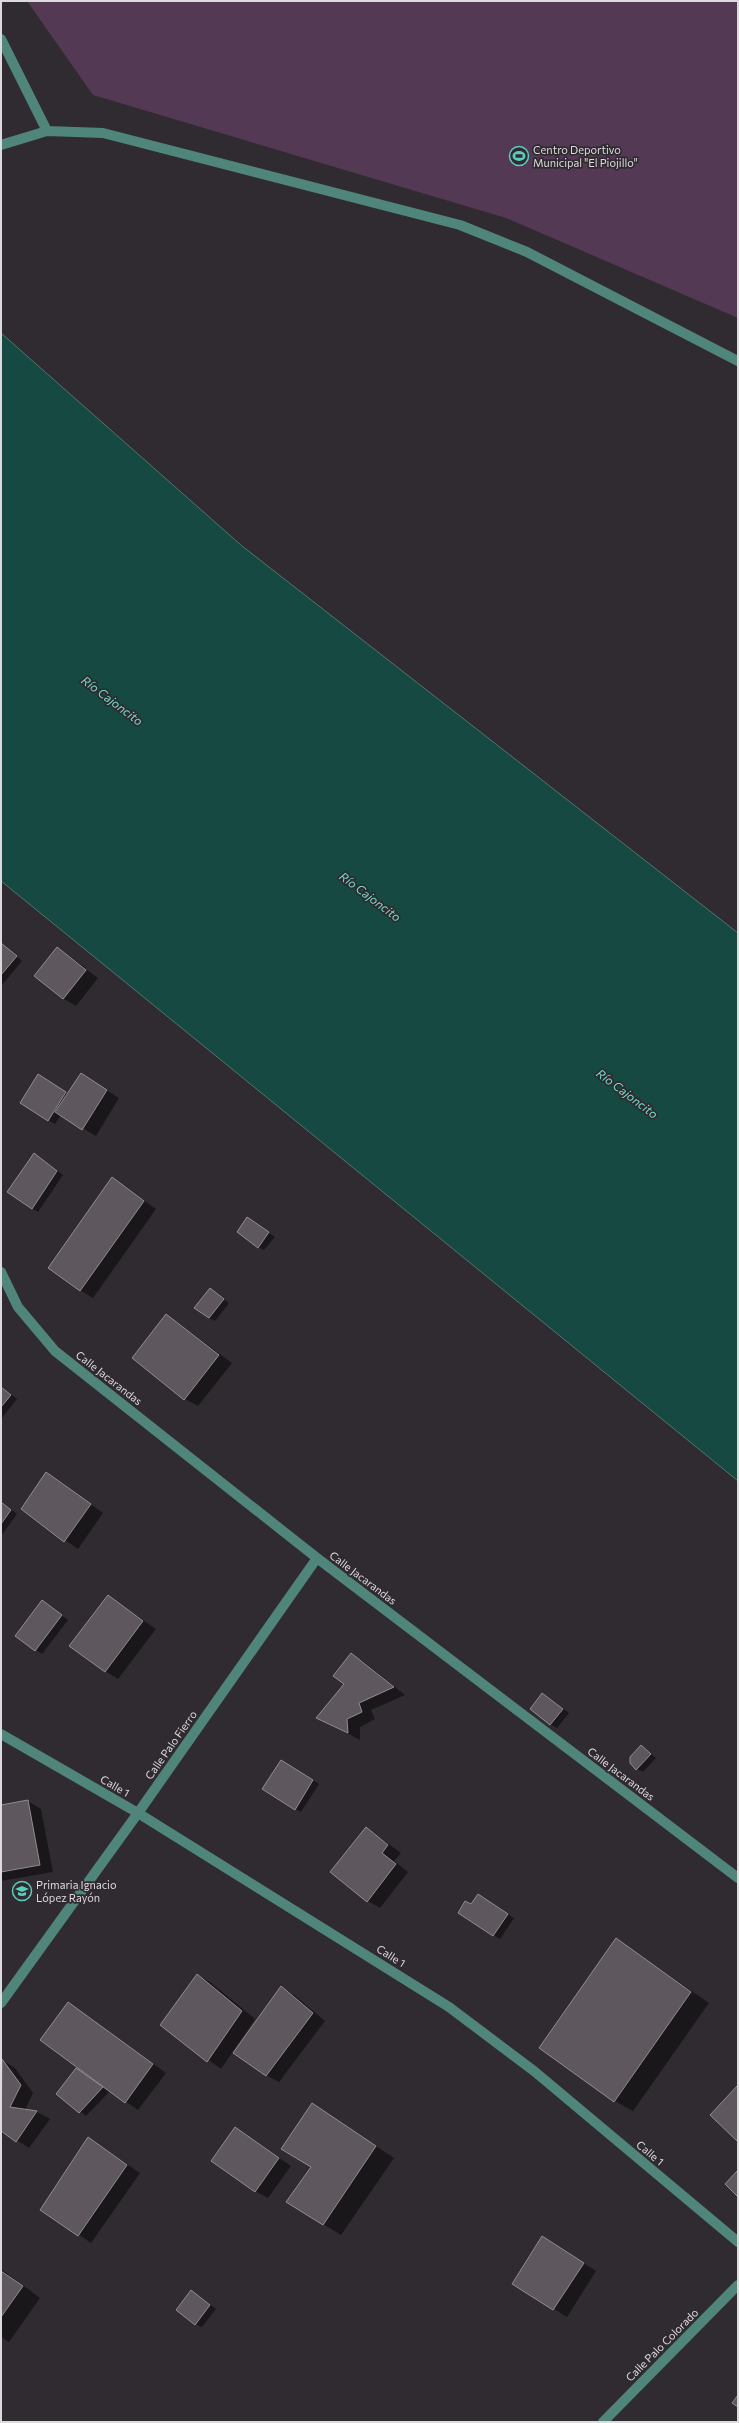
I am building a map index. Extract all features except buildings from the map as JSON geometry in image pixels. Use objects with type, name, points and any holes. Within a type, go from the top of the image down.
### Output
[{"type":"street","points":[[1,39],[47,131]]},
{"type":"street","points":[[1,145],[47,131],[103,133],[460,225],[528,252],[738,361]]},
{"type":"street","name":"Calle Jacarandas","points":[[1,1272],[18,1307],[55,1351],[317,1558],[738,1878]]},
{"type":"street","name":"Calle Palo Fierro","points":[[1,2003],[138,1813],[317,1558]]},
{"type":"street","name":"Calle 1","points":[[1,1734],[138,1813],[449,2007],[534,2071],[738,2242]]},
{"type":"street","name":"Calle Palo Colorado","points":[[603,2422],[738,2285]]},
{"type":"shaded area","name":"Centro Deportivo Municipal \"El Piojillo\"","points":[[27,1],[738,1],[738,318],[506,218],[93,95]]},
{"type":"water","name":"Río Cajoncito","points":[[1,333],[242,546],[738,933],[738,1481],[1,881]]},
{"type":"place","name":"Centro Deportivo Municipal \"El Piojillo\"","points":[[519,156]]},
{"type":"place","name":"Primaria Ignacio López Rayón","points":[[22,1891]]}]
